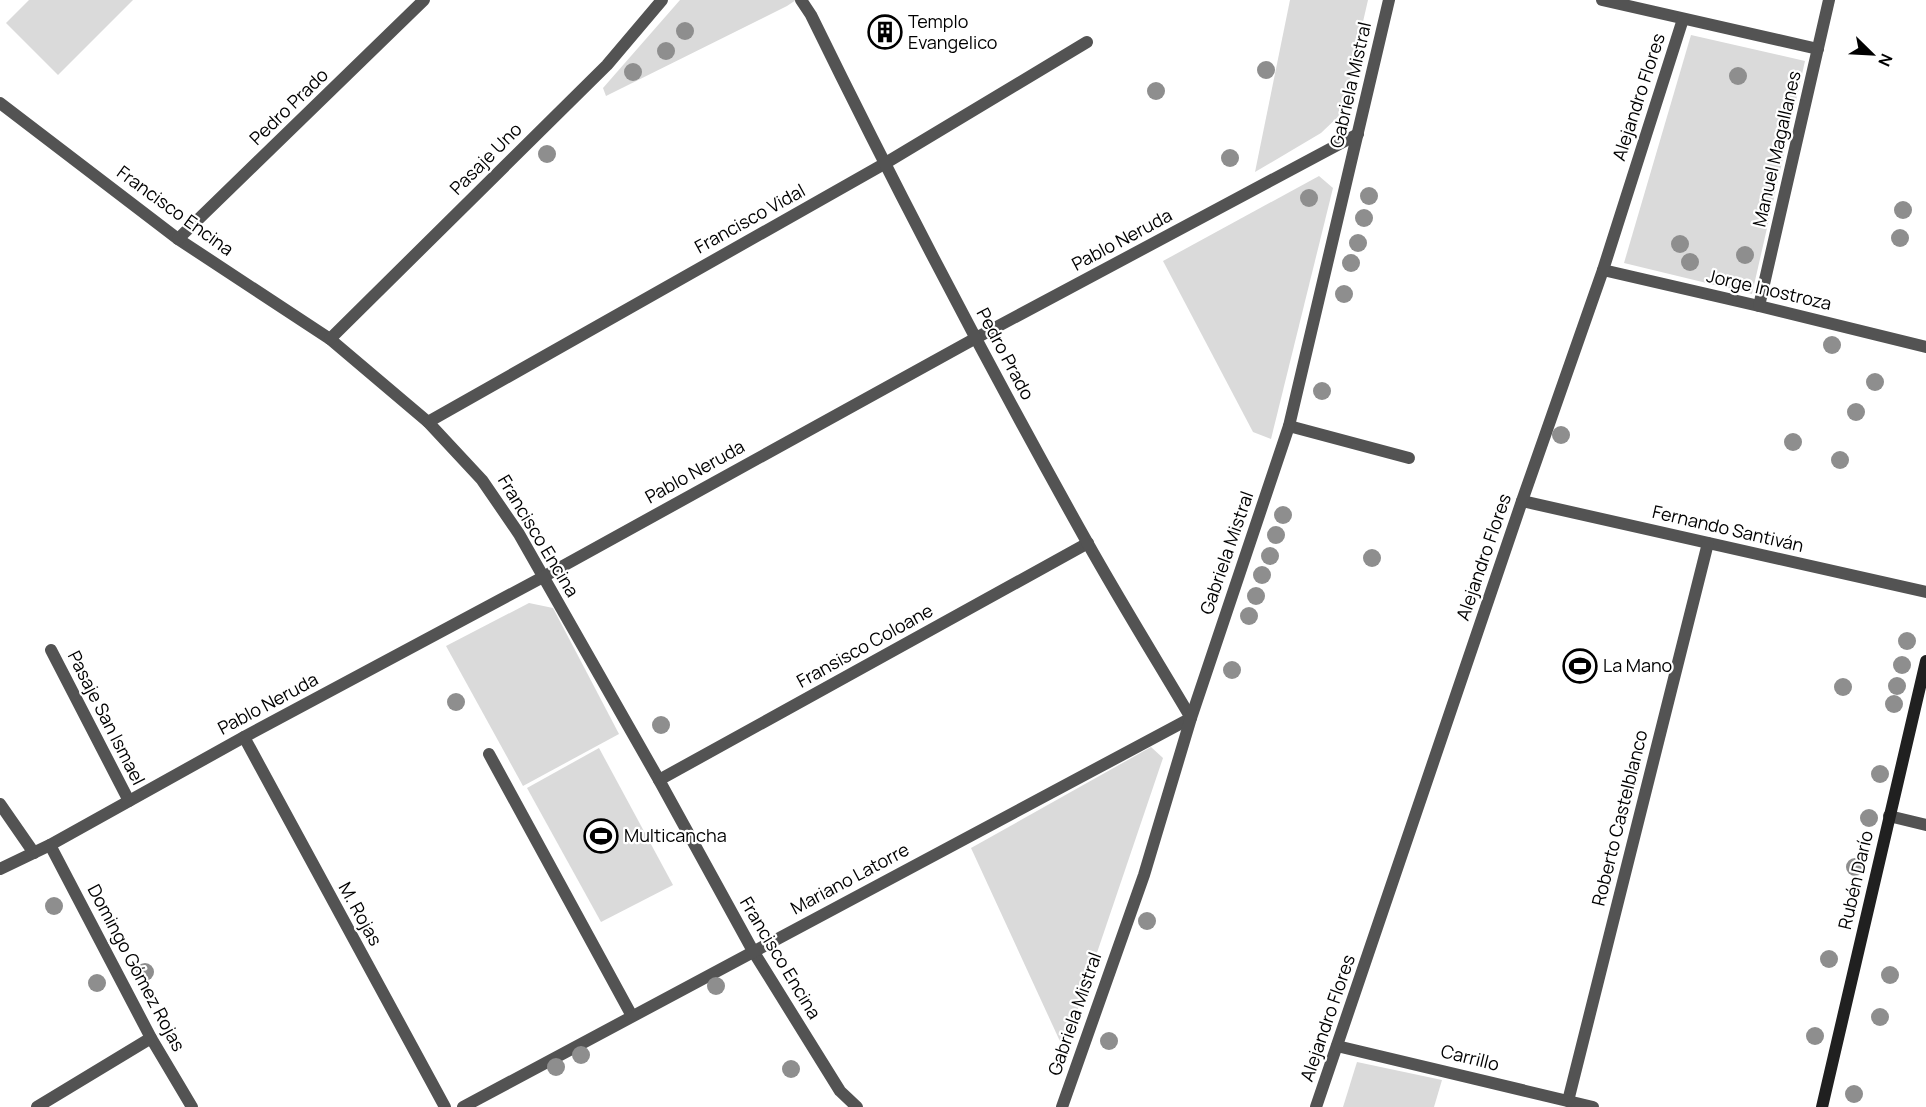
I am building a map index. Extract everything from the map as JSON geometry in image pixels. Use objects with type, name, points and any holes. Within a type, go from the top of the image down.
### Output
[{"type":"street","name":"Pedro Prado","points":[[178,239],[424,0]]},
{"type":"street","name":"Pasaje Uno","points":[[330,339],[607,65],[662,0]]},
{"type":"street","name":"Pedro Prado","points":[[801,0],[811,15],[884,164],[976,338],[1088,543],[1191,718]]},
{"type":"street","name":"Gabriela Mistral","points":[[1062,1107],[1144,875],[1191,718],[1289,426],[1389,0]]},
{"type":"street","points":[[1602,0],[1818,49]]},
{"type":"street","name":"Manuel Magallanes","points":[[1759,306],[1829,0]]},
{"type":"street","name":"Alejandro Flores","points":[[1316,1107],[1603,270],[1683,19]]},
{"type":"street","name":"Francisco Vidal","points":[[428,422],[884,164],[1087,42]]},
{"type":"street","name":"Francisco Encina","points":[[0,103],[178,239],[330,339],[428,422],[482,480],[519,534],[753,951],[840,1091],[857,1107]]},
{"type":"street","name":"Pablo Neruda","points":[[0,868],[50,845],[976,338],[1358,134]]},
{"type":"street","name":"Jorge Inostroza","points":[[1603,270],[1926,347]]},
{"type":"street","points":[[1289,426],[1409,458]]},
{"type":"street","name":"Fernando Santiván","points":[[1522,501],[1926,592]]},
{"type":"street","name":"Fransisco Coloane","points":[[659,780],[1088,543]]},
{"type":"street","name":"Roberto Castelblanco","points":[[1568,1101],[1708,543]]},
{"type":"street","name":"Pasaje San Ismael","points":[[51,650],[129,801]]},
{"type":"street","name":"Rubén Darío","points":[[1822,1107],[1926,661]]},
{"type":"street","name":"Mariano Latorre","points":[[463,1107],[1191,718]]},
{"type":"street","name":"M. Rojas","points":[[244,737],[445,1107]]},
{"type":"street","points":[[489,754],[632,1016]]},
{"type":"street","points":[[0,806],[34,853]]},
{"type":"street","points":[[1889,816],[1926,825]]},
{"type":"street","name":"Domingo Gómez Rojas","points":[[50,845],[151,1038],[192,1107]]},
{"type":"street","points":[[37,1107],[151,1038]]},
{"type":"street","name":"Carrillo","points":[[1337,1046],[1593,1107]]},
{"type":"shaded area","points":[[29,0],[133,0],[58,75],[6,23]]},
{"type":"shaded area","points":[[680,0],[796,0],[606,96],[603,88]]},
{"type":"shaded area","points":[[1290,0],[1368,0],[1342,113],[1321,133],[1255,172]]},
{"type":"shaded area","points":[[1691,35],[1805,61],[1752,294],[1624,263]]},
{"type":"shaded area","points":[[1319,176],[1333,188],[1271,439],[1253,432],[1163,261]]},
{"type":"shaded area","points":[[529,603],[553,608],[619,734],[523,786],[446,646]]},
{"type":"shaded area","points":[[1151,747],[1163,758],[1064,1050],[971,848]]},
{"type":"shaded area","name":"Multicancha","points":[[599,748],[673,885],[601,922],[527,788]]},
{"type":"shaded area","points":[[1357,1062],[1442,1080],[1434,1107],[1343,1107]]},
{"type":"place","name":"Templo Evangelico","points":[[885,32]]},
{"type":"place","name":"La Mano","points":[[1580,666]]},
{"type":"place","name":"Multicancha","points":[[601,836]]}]
